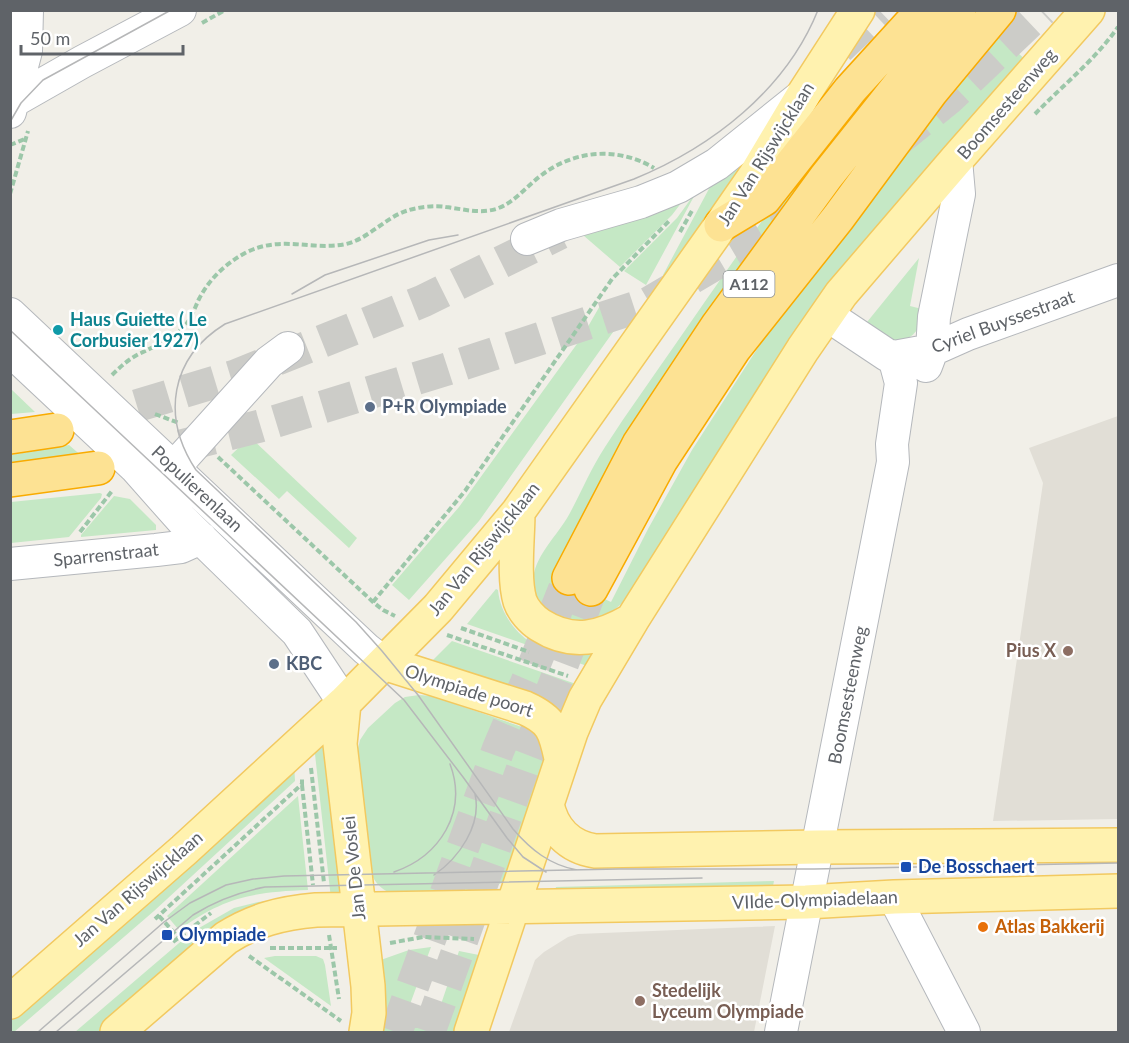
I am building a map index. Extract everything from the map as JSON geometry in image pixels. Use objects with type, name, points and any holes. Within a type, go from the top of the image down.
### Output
[{"type":"highway","points":[[721,225],[764,199],[850,90],[923,10]]},
{"type":"highway","name":"A112","points":[[959,10],[826,177],[718,325],[639,444],[580,583],[734,349],[838,218],[931,92],[999,10]]},
{"type":"highway","points":[[10,437],[57,430]]},
{"type":"highway","points":[[10,480],[108,476]]},
{"type":"main road","name":"Jan Van Rijswijcklaan","points":[[10,1002],[184,850],[344,703],[422,626],[518,513],[755,176],[805,92],[858,10]]},
{"type":"main road","name":"Boomsesteenweg","points":[[956,160],[1088,10]]},
{"type":"main road","points":[[471,1032],[561,758],[585,699],[790,369],[827,315],[848,286],[956,160]]},
{"type":"main road","points":[[518,513],[517,589],[520,604],[534,621],[551,632],[565,637],[589,637],[611,632],[632,620]]},
{"type":"main road","name":"Olympiade poort","points":[[384,663],[540,714],[550,723],[556,735],[561,758]]},
{"type":"main road","name":"Jan De Voslei","points":[[344,703],[340,744],[359,909],[346,948],[368,986],[369,1013],[350,1022]]},
{"type":"main road","points":[[547,804],[550,819],[559,831],[573,844],[595,851],[1119,845]]},
{"type":"main road","name":"VIIde-Olympiadelaan","points":[[512,906],[806,902],[894,897],[1119,891]]},
{"type":"main road","points":[[117,1032],[206,953],[244,926],[264,918],[320,902],[359,909],[512,906]]},
{"type":"street","points":[[14,109],[26,51],[27,10]]},
{"type":"street","points":[[14,109],[82,62],[180,10]]},
{"type":"street","points":[[527,239],[561,225],[641,202],[678,187],[717,164],[805,92]]},
{"type":"street","name":"Boomsesteenweg","points":[[893,462],[902,450],[917,387],[932,350],[934,317],[959,194],[956,160]]},
{"type":"street","name":"Cyriel Buyssestraat","points":[[894,357],[932,350],[968,334],[1119,280]]},
{"type":"street","name":"Populierenlaan","points":[[10,314],[366,649],[384,663]]},
{"type":"street","points":[[827,315],[887,355],[894,357]]},
{"type":"street","points":[[166,501],[179,472],[263,369],[288,348]]},
{"type":"street","name":"Populierenlaan","points":[[10,350],[135,467],[201,538],[297,632],[344,703]]},
{"type":"street","name":"Boomsesteenweg","points":[[781,1032],[893,462],[892,444],[901,383],[894,357]]},
{"type":"street","points":[[179,472],[252,401]]},
{"type":"street","name":"Sparrenstraat","points":[[10,564],[181,547],[201,538]]},
{"type":"street","points":[[894,897],[964,1032]]},
{"type":"path","points":[[1030,120],[1053,95],[1081,71],[1119,27]]},
{"type":"path","points":[[10,194],[26,139],[14,109]]},
{"type":"path","points":[[10,145],[26,139]]},
{"type":"path","points":[[108,379],[126,362],[159,345],[187,323],[214,277],[227,264],[250,251],[279,243],[329,246],[348,244],[404,212],[420,208],[444,206],[476,211],[495,209],[517,198],[553,167],[567,159],[584,154],[635,158],[662,173],[678,187]]},
{"type":"path","points":[[373,602],[465,491],[612,279],[672,218]]},
{"type":"path","points":[[79,532],[108,476]]},
{"type":"path","points":[[422,626],[593,685]]},
{"type":"path","points":[[460,628],[534,653]]},
{"type":"path","points":[[308,736],[320,902]]},
{"type":"path","points":[[301,775],[320,902],[346,948],[340,1005]]},
{"type":"path","points":[[173,942],[178,937],[157,918],[302,784]]},
{"type":"path","points":[[262,950],[346,948],[423,938],[501,941]]},
{"type":"path","points":[[241,961],[250,955],[350,1022],[341,1032]]},
{"type":"shaded area","name":"Pius X","points":[[1118,416],[1118,819],[993,821],[1043,483],[1029,448]]},
{"type":"shaded area","name":"Stedelijk Lyceum Olympiade","points":[[775,926],[754,1032],[509,1032],[535,960],[568,937],[578,934]]},
{"type":"green space","points":[[997,34],[1028,62],[644,581],[618,607],[595,619],[576,621],[548,609],[535,593],[533,583],[537,564],[545,549],[566,519],[596,462],[623,420],[741,250],[807,161],[888,68],[725,288],[556,576],[611,602],[692,450],[788,301]]},
{"type":"green space","points":[[761,138],[666,277],[663,275],[719,170]]},
{"type":"green space","points":[[695,185],[672,215],[620,267],[576,229]]},
{"type":"green space","points":[[698,189],[646,285],[624,271],[677,218]]},
{"type":"green space","points":[[919,258],[910,306],[926,310],[917,331],[898,343],[863,327]]},
{"type":"green space","points":[[601,304],[623,318],[479,521],[409,600],[392,585],[459,507],[582,337]]},
{"type":"green space","points":[[11,389],[35,412],[11,414]]},
{"type":"green space","points":[[250,437],[357,538],[349,548],[287,491],[279,499],[231,455]]},
{"type":"green space","points":[[69,445],[84,458],[11,464],[11,455]]},
{"type":"green space","points":[[100,493],[101,498],[69,537],[11,543],[11,502]]},
{"type":"green space","points":[[114,496],[130,499],[156,525],[156,530],[81,537]]},
{"type":"green space","points":[[496,589],[505,614],[512,624],[529,641],[540,648],[564,655],[601,650],[590,667],[467,624]]},
{"type":"green space","points":[[452,641],[579,685],[569,706],[433,660]]},
{"type":"green space","points":[[432,696],[522,727],[541,745],[544,757],[543,772],[506,880],[486,892],[392,894],[377,884],[369,867],[357,753],[360,740],[368,728],[395,703],[405,697]]},
{"type":"green space","points":[[327,735],[346,899],[331,899],[314,745]]},
{"type":"green space","points":[[294,763],[295,781],[154,911],[14,1032],[11,1032],[10,1017]]},
{"type":"green space","points":[[298,796],[308,890],[271,892],[240,898],[210,910],[179,930],[167,916]]},
{"type":"green space","points":[[774,881],[772,891],[554,894],[556,887]]},
{"type":"green space","points":[[283,899],[177,965],[98,1032],[75,1032],[192,932],[234,908]]},
{"type":"green space","points":[[431,947],[409,1007],[437,1016],[459,951],[484,956],[460,1032],[411,1032],[400,1028],[398,1032],[377,1032],[375,962],[409,950]]},
{"type":"green space","points":[[316,956],[323,959],[331,1006],[264,958]]},
{"type":"tunnel","points":[[839,48],[879,10]]},
{"type":"tunnel","points":[[181,446],[260,426],[444,370],[649,303],[824,200],[948,99],[1042,10]]},
{"type":"tunnel","points":[[90,420],[235,376],[423,301],[560,233]]},
{"type":"tunnel","points":[[396,1032],[498,750],[569,578]]},
{"type":"tunnel","points":[[429,1032],[526,759],[591,589]]},
{"type":"tram line","points":[[10,122],[21,103],[43,80],[171,10]]},
{"type":"tram line","points":[[577,870],[550,860],[520,837],[418,695],[382,651],[356,622],[196,470],[185,450],[178,430],[175,409],[182,371],[192,354],[225,324],[634,179],[663,166],[718,133],[766,90],[787,66],[818,10]]},
{"type":"tram line","points":[[292,294],[325,275],[429,240],[458,235]]},
{"type":"tram line","points":[[10,330],[404,700],[507,838],[523,857],[546,872]]},
{"type":"tram line","points":[[394,872],[425,855],[446,830],[455,799],[455,782],[450,764]]},
{"type":"tram line","points":[[434,875],[452,860],[472,829],[476,806],[475,794]]},
{"type":"tram line","points":[[38,1032],[164,922],[190,903],[226,885],[253,879],[284,876],[619,869],[814,869],[1118,863]]},
{"type":"tram line","points":[[56,1032],[193,915],[219,901],[255,889],[702,878]]},
{"type":"place","name":"Haus Guiette ( Le Corbusier 1927)","points":[[58,330]]},
{"type":"place","name":"P+R Olympiade","points":[[370,407]]},
{"type":"place","name":"Pius X","points":[[1068,651]]},
{"type":"place","name":"KBC","points":[[274,664]]},
{"type":"place","name":"De Bosschaert","points":[[906,867]]},
{"type":"place","name":"Atlas Bakkerij","points":[[983,927]]},
{"type":"place","name":"Olympiade","points":[[167,935]]},
{"type":"place","name":"Stedelijk Lyceum Olympiade","points":[[640,1001]]}]
